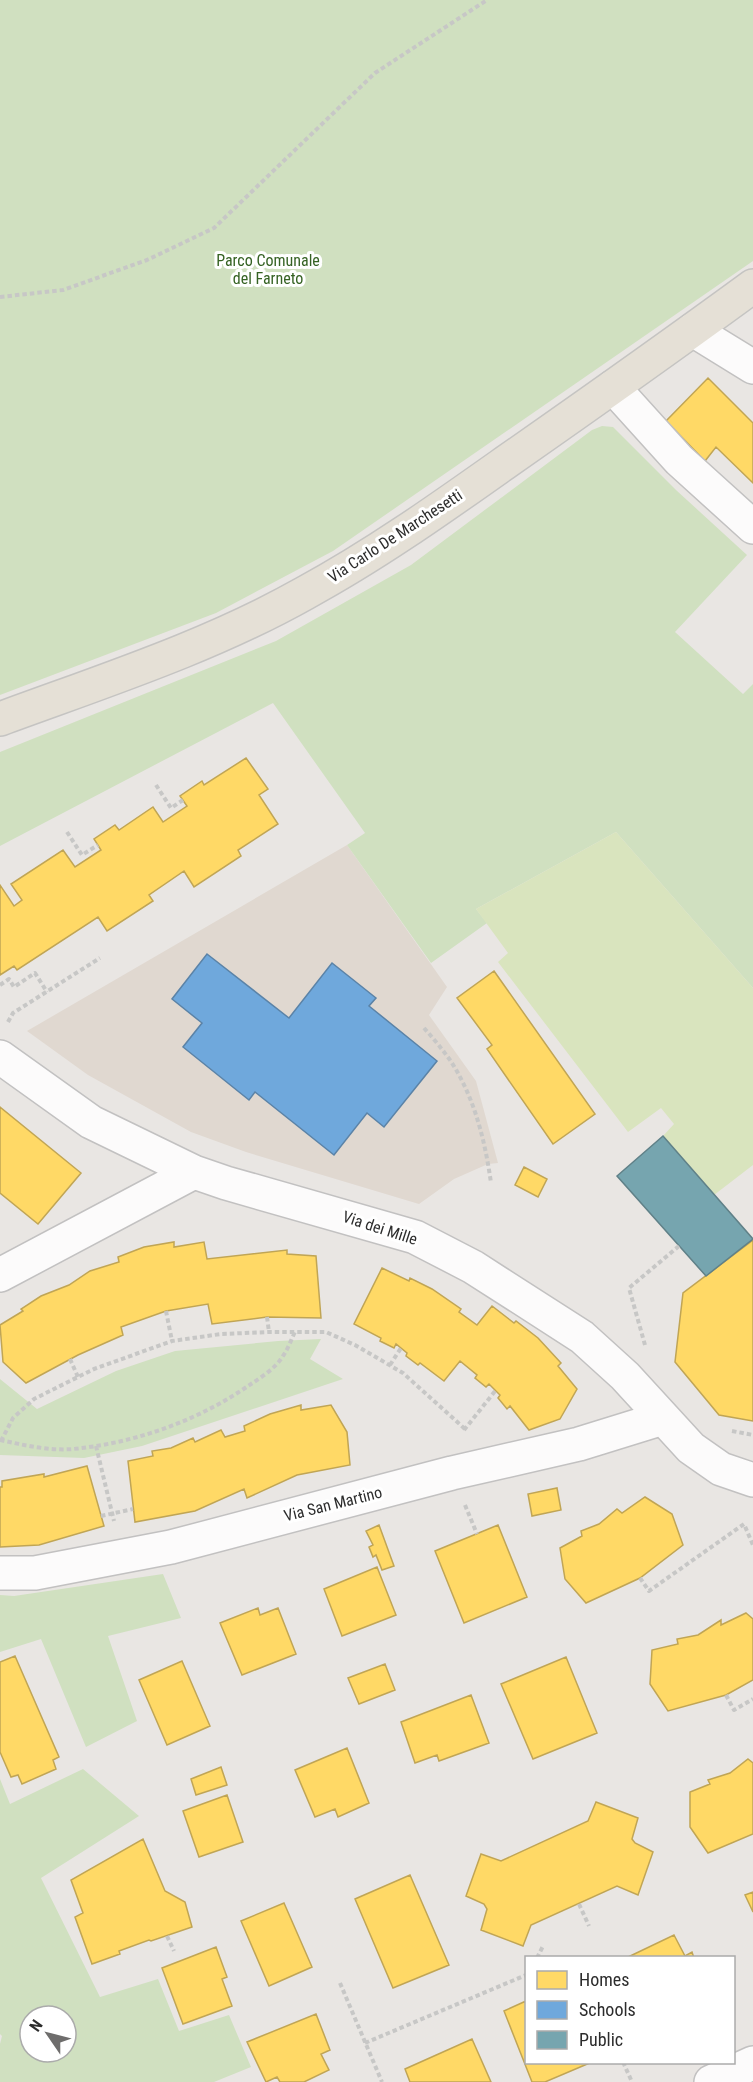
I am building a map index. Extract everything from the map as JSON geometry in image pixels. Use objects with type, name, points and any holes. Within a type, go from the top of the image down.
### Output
[{"type":"main road","name":"Via Carlo De Marchesetti","points":[[0,719],[183,651],[304,594],[360,561],[440,508],[753,286]]},
{"type":"street","points":[[693,330],[753,367]]},
{"type":"street","points":[[613,387],[679,460],[753,527]]},
{"type":"street","name":"Via dei Mille","points":[[0,1057],[91,1122],[194,1172],[225,1183],[415,1237],[473,1267],[582,1337],[625,1376],[692,1448],[721,1469],[753,1480]]},
{"type":"street","points":[[0,1275],[194,1172]]},
{"type":"street","name":"Via San Martino","points":[[0,1573],[35,1573],[171,1546],[453,1473],[579,1444],[663,1418]]},
{"type":"street","points":[[711,2082],[753,2063]]},
{"type":"path","points":[[0,297],[63,290],[147,260],[214,228],[375,73],[487,0]]},
{"type":"path","points":[[156,785],[171,808],[183,800]]},
{"type":"path","points":[[67,832],[82,855],[98,845]]},
{"type":"path","points":[[13,1013],[100,958]]},
{"type":"path","points":[[0,985],[9,979],[14,987],[35,973],[47,992]]},
{"type":"path","points":[[424,1028],[450,1060],[470,1096],[481,1130],[491,1182]]},
{"type":"path","points":[[646,1347],[629,1288],[679,1246]]},
{"type":"path","points":[[166,1311],[172,1341]]},
{"type":"path","points":[[267,1317],[269,1332]]},
{"type":"path","points":[[295,1332],[284,1355],[275,1366],[230,1398],[180,1423],[96,1446],[71,1449],[33,1447],[1,1441],[13,1418],[34,1399],[78,1377],[158,1344],[221,1334],[269,1332],[295,1332],[326,1332],[356,1345],[403,1373],[465,1429]]},
{"type":"path","points":[[390,1365],[401,1347]]},
{"type":"path","points":[[70,1359],[78,1377]]},
{"type":"path","points":[[458,1437],[496,1390]]},
{"type":"path","points":[[725,1430],[753,1435]]},
{"type":"path","points":[[96,1446],[115,1522]]},
{"type":"path","points":[[462,1497],[477,1534]]},
{"type":"path","points":[[101,1516],[133,1509]]},
{"type":"path","points":[[640,1578],[649,1591],[744,1524],[753,1545]]},
{"type":"path","points":[[726,1695],[734,1710],[753,1699]]},
{"type":"path","points":[[579,1904],[590,1926]]},
{"type":"path","points":[[167,1936],[174,1951]]},
{"type":"path","points":[[538,1956],[543,1946]]},
{"type":"path","points":[[365,2043],[525,1975]]},
{"type":"path","points":[[340,1983],[382,2082]]},
{"type":"path","points":[[624,2064],[632,2082]]},
{"type":"shaded area","points":[[347,845],[447,987],[429,1015],[476,1081],[498,1163],[488,1164],[454,1179],[419,1204],[246,1152],[191,1132],[88,1075],[27,1031]]},
{"type":"green space","name":"Parco Comunale del Farneto","points":[[0,0],[753,0],[753,261],[333,551],[216,613],[0,695]]},
{"type":"green space","points":[[602,426],[613,427],[676,490],[747,555],[675,632],[743,694],[753,684],[753,988],[616,832],[476,909],[487,923],[431,963],[347,845],[365,833],[273,703],[0,846],[0,752],[276,641],[411,565],[592,430]]},
{"type":"green space","points":[[616,832],[753,988],[753,1165],[714,1195],[663,1136],[674,1124],[661,1108],[628,1132],[498,962],[508,953],[476,909]]},
{"type":"green space","points":[[321,1339],[310,1359],[343,1379],[142,1446],[84,1458],[0,1455],[0,1379],[37,1409],[116,1371],[175,1351]]},
{"type":"green space","points":[[163,1574],[181,1618],[108,1636],[137,1721],[86,1747],[41,1639],[0,1652],[0,1595],[14,1596]]},
{"type":"green space","points":[[83,1769],[139,1816],[41,1878],[100,1997],[158,1979],[179,2031],[229,2015],[251,2067],[214,2082],[0,2082],[2,2036],[0,2034],[0,1779],[10,1804]]},
{"type":"building: Homes","points":[[708,378],[753,423],[753,483],[716,447],[705,461],[666,421]]},
{"type":"building: Homes","points":[[246,758],[268,789],[259,795],[278,824],[238,850],[241,856],[194,887],[184,871],[149,895],[153,901],[107,931],[98,917],[17,970],[14,966],[0,975],[0,885],[14,906],[22,900],[11,884],[63,850],[75,867],[101,850],[94,839],[115,825],[119,830],[153,807],[163,822],[187,806],[180,796],[202,781],[204,785]]},
{"type":"building: Homes","points":[[494,971],[595,1114],[553,1144],[487,1049],[492,1045],[457,998]]},
{"type":"building: Homes","points":[[0,1107],[81,1173],[38,1224],[0,1193]]},
{"type":"building: Homes","points":[[524,1167],[547,1179],[538,1197],[515,1185]]},
{"type":"building: Homes","points":[[753,1240],[753,1421],[719,1415],[675,1362],[683,1293]]},
{"type":"building: Homes","points":[[174,1242],[174,1247],[204,1242],[207,1259],[287,1250],[287,1254],[316,1256],[321,1318],[267,1317],[212,1324],[208,1304],[166,1311],[121,1327],[123,1335],[78,1355],[26,1383],[3,1362],[0,1325],[23,1311],[21,1309],[41,1296],[69,1285],[90,1271],[119,1262],[118,1257],[144,1247]]},
{"type":"building: Homes","points":[[382,1268],[432,1289],[461,1309],[459,1312],[477,1325],[492,1306],[538,1338],[561,1363],[558,1366],[577,1389],[560,1419],[529,1430],[510,1406],[507,1409],[498,1398],[500,1395],[489,1384],[486,1387],[475,1378],[477,1375],[460,1361],[444,1381],[420,1363],[418,1365],[406,1356],[407,1353],[396,1344],[394,1348],[380,1341],[381,1338],[354,1324]]},
{"type":"building: Homes","points":[[301,1405],[301,1410],[331,1405],[347,1432],[350,1465],[297,1475],[247,1498],[244,1489],[195,1511],[135,1522],[128,1461],[153,1456],[152,1451],[171,1448],[193,1438],[195,1442],[221,1430],[225,1437],[245,1431],[244,1426],[270,1414]]},
{"type":"building: Homes","points":[[87,1466],[104,1526],[39,1545],[0,1547],[0,1487],[2,1487],[2,1481],[44,1474],[44,1477]]},
{"type":"building: Homes","points":[[557,1488],[561,1510],[532,1516],[528,1494]]},
{"type":"building: Homes","points":[[645,1497],[672,1514],[683,1545],[640,1578],[586,1603],[565,1579],[560,1548],[582,1536],[581,1531],[599,1524],[617,1509],[622,1513]]},
{"type":"building: Homes","points":[[379,1525],[394,1566],[382,1570],[376,1555],[373,1557],[369,1547],[373,1545],[366,1531]]},
{"type":"building: Homes","points":[[498,1525],[527,1597],[464,1623],[435,1551]]},
{"type":"building: Homes","points":[[377,1567],[396,1615],[342,1636],[324,1589]]},
{"type":"building: Homes","points":[[258,1608],[260,1615],[278,1608],[296,1654],[242,1675],[220,1623]]},
{"type":"building: Homes","points":[[746,1613],[753,1619],[753,1680],[726,1695],[668,1711],[650,1684],[652,1650],[678,1644],[677,1639],[698,1635],[721,1620],[721,1625]]},
{"type":"building: Homes","points":[[15,1656],[59,1757],[53,1760],[56,1769],[22,1784],[18,1775],[11,1777],[0,1752],[0,1662]]},
{"type":"building: Homes","points":[[566,1657],[597,1733],[533,1759],[501,1684]]},
{"type":"building: Homes","points":[[182,1661],[210,1726],[167,1745],[139,1680]]},
{"type":"building: Homes","points":[[385,1664],[395,1690],[359,1704],[348,1678]]},
{"type":"building: Homes","points":[[471,1695],[489,1743],[439,1761],[437,1755],[415,1763],[401,1722]]},
{"type":"building: Homes","points":[[347,1748],[369,1803],[338,1817],[335,1809],[315,1817],[295,1770]]},
{"type":"building: Homes","points":[[748,1759],[753,1763],[753,1834],[708,1853],[690,1827],[690,1792],[710,1784],[708,1780],[730,1773]]},
{"type":"building: Homes","points":[[221,1767],[227,1785],[196,1795],[191,1779]]},
{"type":"building: Homes","points":[[227,1795],[243,1842],[199,1857],[183,1811]]},
{"type":"building: Homes","points":[[596,1802],[638,1818],[632,1839],[635,1843],[653,1852],[638,1895],[617,1886],[531,1925],[523,1946],[481,1930],[487,1909],[484,1904],[466,1896],[481,1854],[501,1861],[588,1821]]},
{"type":"building: Homes","points":[[143,1839],[165,1891],[185,1902],[192,1927],[119,1951],[120,1954],[92,1964],[75,1917],[83,1913],[71,1880]]},
{"type":"building: Homes","points":[[410,1875],[449,1965],[393,1988],[355,1899]]},
{"type":"building: Homes","points":[[753,1892],[753,1912],[745,1895]]},
{"type":"building: Homes","points":[[284,1903],[312,1967],[269,1986],[241,1921]]},
{"type":"building: Homes","points":[[674,1935],[685,1956],[630,1956]]},
{"type":"building: Homes","points":[[216,1947],[227,1977],[222,1979],[232,2006],[183,2024],[162,1968]]},
{"type":"building: Homes","points":[[525,2001],[525,2064],[587,2064],[545,2082],[532,2082],[504,2011]]},
{"type":"building: Homes","points":[[316,2014],[330,2050],[321,2054],[329,2070],[304,2082],[280,2082],[277,2077],[266,2082],[247,2042]]},
{"type":"building: Homes","points":[[472,2039],[491,2082],[410,2082],[405,2069]]},
{"type":"building: Schools","points":[[207,954],[289,1018],[332,963],[376,998],[369,1006],[437,1061],[384,1127],[367,1113],[334,1155],[255,1092],[249,1100],[183,1047],[202,1023],[172,999]]},
{"type":"building: Public","points":[[663,1136],[753,1239],[706,1276],[617,1176]]}]
